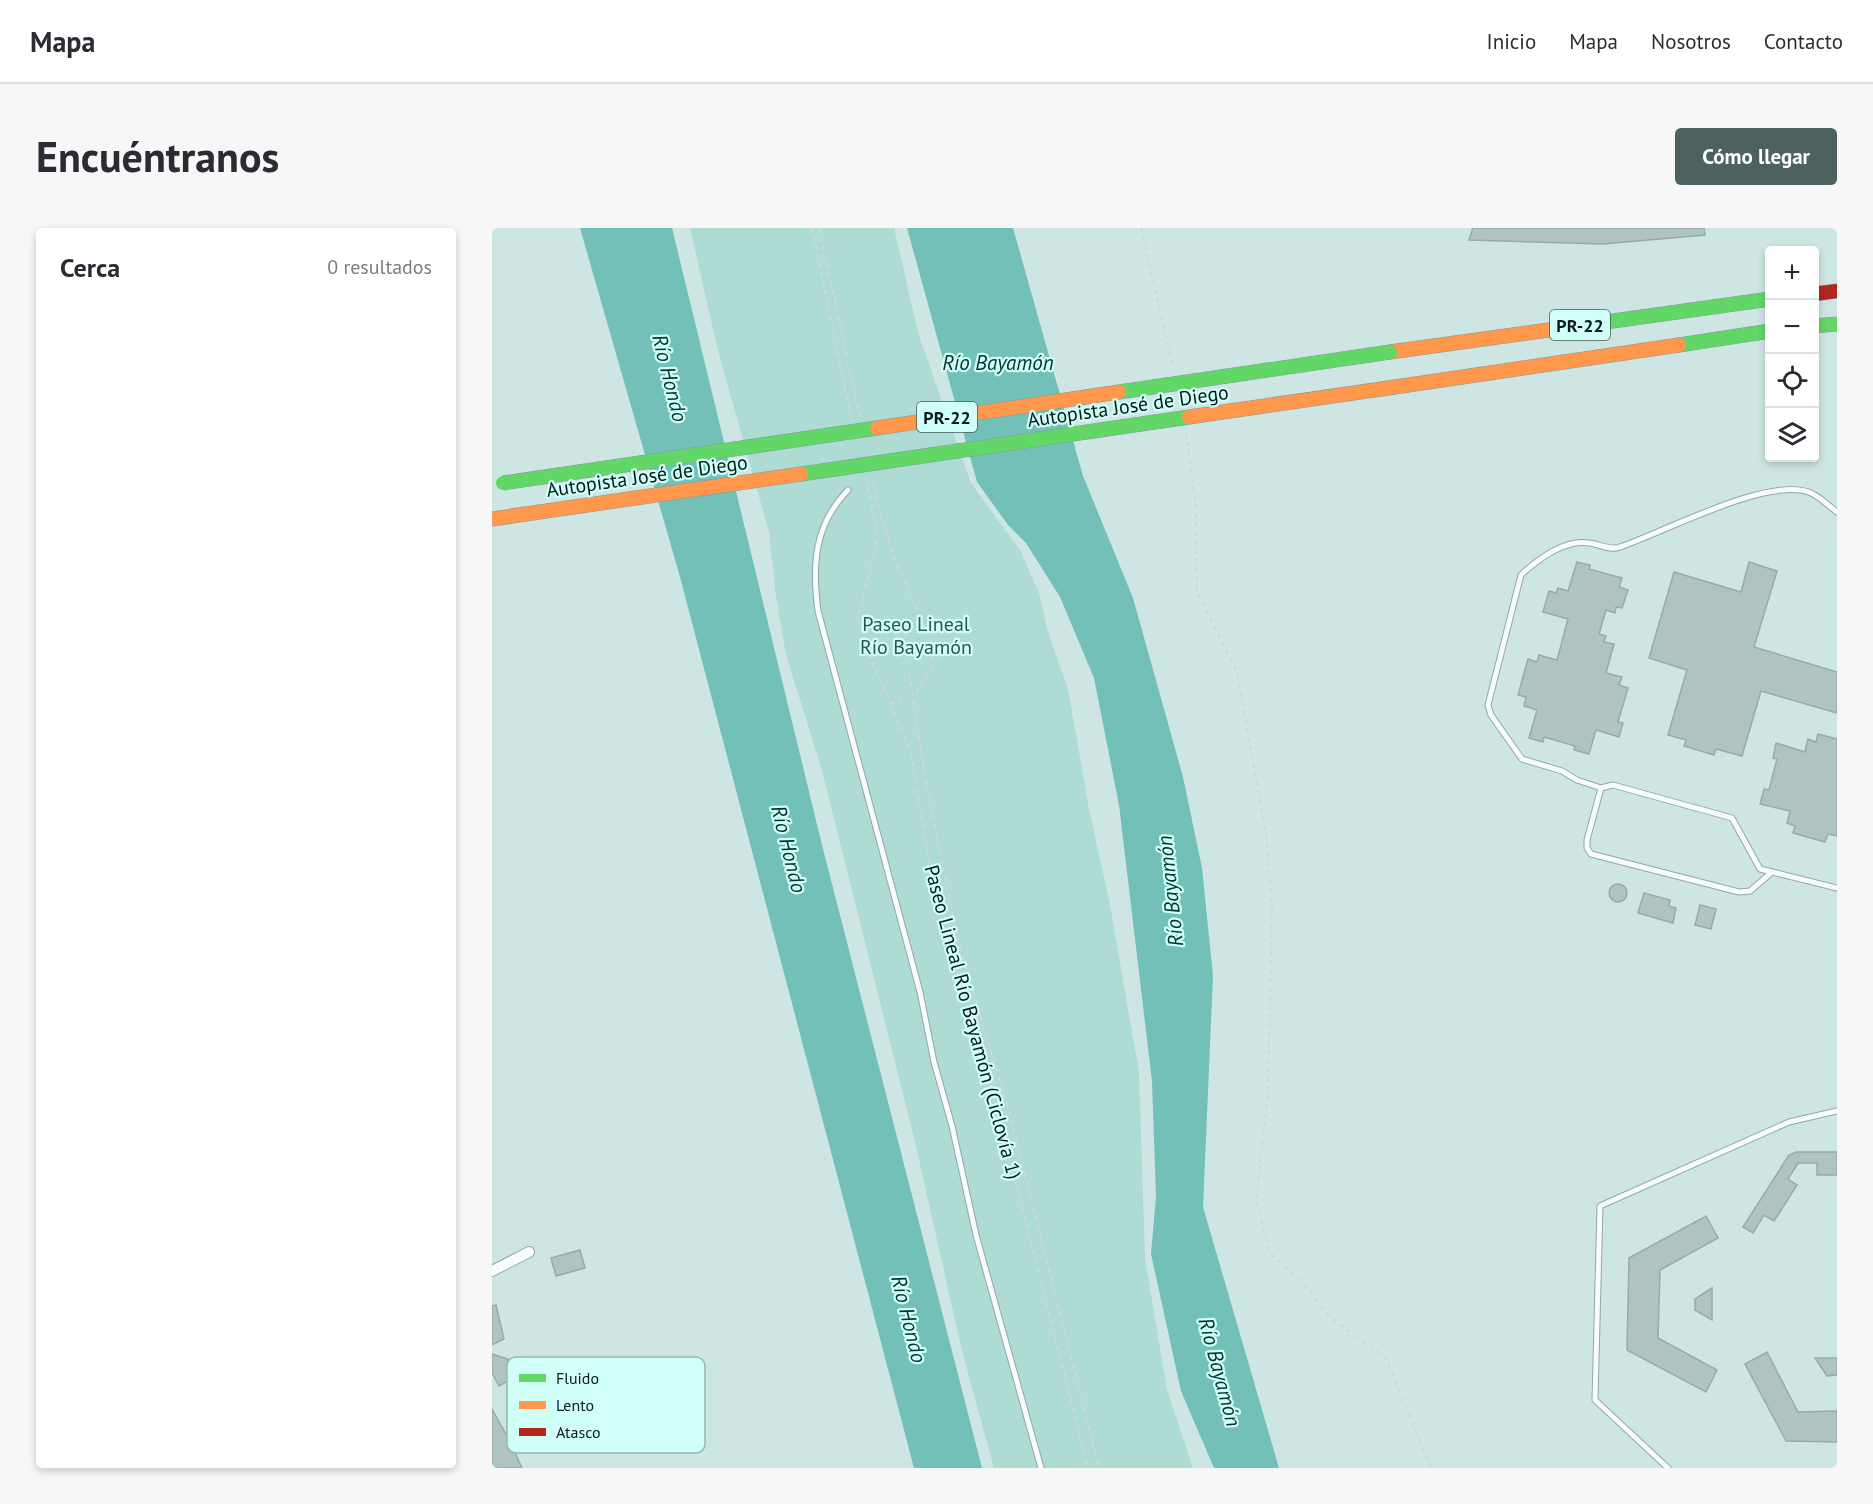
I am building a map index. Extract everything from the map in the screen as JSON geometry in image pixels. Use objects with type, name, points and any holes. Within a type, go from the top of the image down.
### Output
[{"type":"highway","points":[[1819,293],[1837,291]]},
{"type":"highway","name":"Autopista José de Diego","points":[[498,484],[1390,352],[1765,300]]},
{"type":"highway","points":[[1819,326],[1837,324]]},
{"type":"highway","name":"Autopista José de Diego","points":[[500,517],[1765,332]]},
{"type":"street","points":[[492,1271],[529,1252]]},
{"type":"lane","points":[[848,490],[831,510],[821,528],[815,560],[818,611],[920,992],[934,1062],[952,1126],[976,1234],[1041,1468]]},
{"type":"lane","points":[[1837,512],[1810,493],[1798,491],[1730,502],[1617,549],[1587,542],[1569,544],[1556,550],[1521,575],[1488,705],[1491,715],[1522,759],[1562,771],[1577,780],[1601,788],[1613,785],[1732,818],[1760,869],[1837,888]]},
{"type":"lane","points":[[1601,788],[1587,840],[1591,854],[1739,892],[1750,891],[1772,872]]},
{"type":"lane","points":[[1668,1468],[1595,1400],[1600,1206],[1789,1122],[1837,1111]]},
{"type":"path","points":[[812,228],[851,418]]},
{"type":"path","points":[[1141,228],[1175,377]]},
{"type":"path","points":[[1184,424],[1196,506],[1197,591],[1237,672],[1266,834],[1272,908],[1268,1092],[1256,1200],[1269,1252],[1303,1283],[1330,1317],[1386,1358],[1431,1468]]},
{"type":"path","name":"Paseo Lineal Río Bayamón (Ciclovía 1)","points":[[864,471],[876,526],[876,546],[858,618],[911,752],[934,892],[997,1108],[1088,1468]]},
{"type":"path","points":[[909,673],[925,778],[959,945],[1008,1107],[1099,1468]]},
{"type":"path","points":[[890,703],[901,702],[901,693]]},
{"type":"green space","name":"Paseo Lineal Río Bayamón","points":[[690,228],[894,228],[919,336],[971,483],[1020,550],[1039,593],[1047,629],[1068,689],[1089,809],[1110,905],[1139,1072],[1145,1258],[1167,1390],[1193,1468],[994,1468],[962,1351],[913,1133],[821,767],[786,655],[776,596],[769,532],[718,351]]},
{"type":"water","name":"Río Hondo","points":[[580,228],[672,228],[822,845],[982,1468],[914,1468],[680,577]]},
{"type":"water","name":"Río Bayamón","points":[[907,228],[1013,228],[1083,476],[1133,598],[1183,777],[1202,868],[1213,976],[1203,1207],[1279,1468],[1214,1468],[1181,1391],[1151,1254],[1156,1196],[1152,1081],[1119,805],[1094,678],[1060,597],[1026,543],[1008,525],[977,482]]},
{"type":"building","points":[[1473,228],[1704,228],[1705,235],[1603,244],[1469,240]]},
{"type":"building","points":[[1577,562],[1590,565],[1589,569],[1622,578],[1619,587],[1628,590],[1622,608],[1616,607],[1615,613],[1606,610],[1599,634],[1606,636],[1604,642],[1614,644],[1606,673],[1622,677],[1619,685],[1628,688],[1618,722],[1623,723],[1619,737],[1596,730],[1589,754],[1574,750],[1575,746],[1544,737],[1543,742],[1529,738],[1537,710],[1524,706],[1526,697],[1518,695],[1528,659],[1537,662],[1539,655],[1557,660],[1568,619],[1543,612],[1549,591],[1556,593],[1558,588],[1568,591]]},
{"type":"building","points":[[1749,562],[1777,571],[1754,647],[1837,672],[1837,713],[1761,691],[1742,756],[1716,749],[1714,755],[1684,746],[1686,740],[1668,735],[1687,670],[1649,658],[1674,572],[1741,592]]},
{"type":"building","points":[[1818,734],[1837,739],[1837,836],[1828,834],[1825,842],[1793,833],[1795,826],[1787,823],[1790,811],[1760,804],[1764,789],[1769,790],[1777,759],[1773,758],[1776,743],[1805,752],[1808,739],[1816,742]]},
{"type":"building","points":[[1614,884],[1622,884],[1627,889],[1625,900],[1614,902],[1609,897],[1609,889]]},
{"type":"building","points":[[1644,893],[1670,900],[1669,906],[1676,908],[1673,923],[1638,913]]},
{"type":"building","points":[[1700,905],[1716,909],[1711,929],[1695,925]]},
{"type":"building","points":[[1796,1152],[1837,1152],[1837,1175],[1817,1175],[1817,1163],[1798,1163],[1788,1179],[1797,1185],[1774,1221],[1764,1215],[1753,1233],[1743,1227],[1789,1155]]},
{"type":"building","points":[[1706,1216],[1718,1238],[1660,1270],[1658,1338],[1717,1370],[1706,1392],[1627,1350],[1629,1258]]},
{"type":"building","points":[[580,1250],[585,1268],[556,1276],[551,1258]]},
{"type":"building","points":[[1712,1288],[1712,1320],[1695,1310],[1695,1299]]},
{"type":"building","points":[[496,1305],[504,1339],[492,1345],[492,1306]]},
{"type":"building","points":[[1767,1352],[1798,1412],[1837,1411],[1837,1442],[1786,1441],[1745,1364]]},
{"type":"building","points":[[492,1354],[507,1359],[507,1382],[499,1386],[492,1373]]},
{"type":"building","points":[[1815,1358],[1837,1358],[1837,1375],[1827,1376]]},
{"type":"building","points":[[492,1409],[507,1434],[507,1453],[515,1453],[522,1468],[492,1468]]},
{"type":"traffic: fast","points":[[1570,327],[1765,300]]},
{"type":"traffic: fast","points":[[1819,326],[1837,324]]},
{"type":"traffic: fast","points":[[1679,345],[1765,332]]},
{"type":"traffic: fast","points":[[1119,392],[1390,352]]},
{"type":"traffic: fast","points":[[801,474],[1189,417]]},
{"type":"traffic: fast","points":[[503,483],[877,428]]},
{"type":"traffic: slow","points":[[1390,352],[1570,327]]},
{"type":"traffic: slow","points":[[1395,387],[1679,345]]},
{"type":"traffic: slow","points":[[1189,417],[1395,387]]},
{"type":"traffic: slow","points":[[877,428],[1119,392]]},
{"type":"traffic: slow","points":[[512,516],[801,474]]},
{"type":"traffic: slow","points":[[492,519],[512,516]]},
{"type":"traffic: jam","points":[[1819,293],[1837,291]]}]
